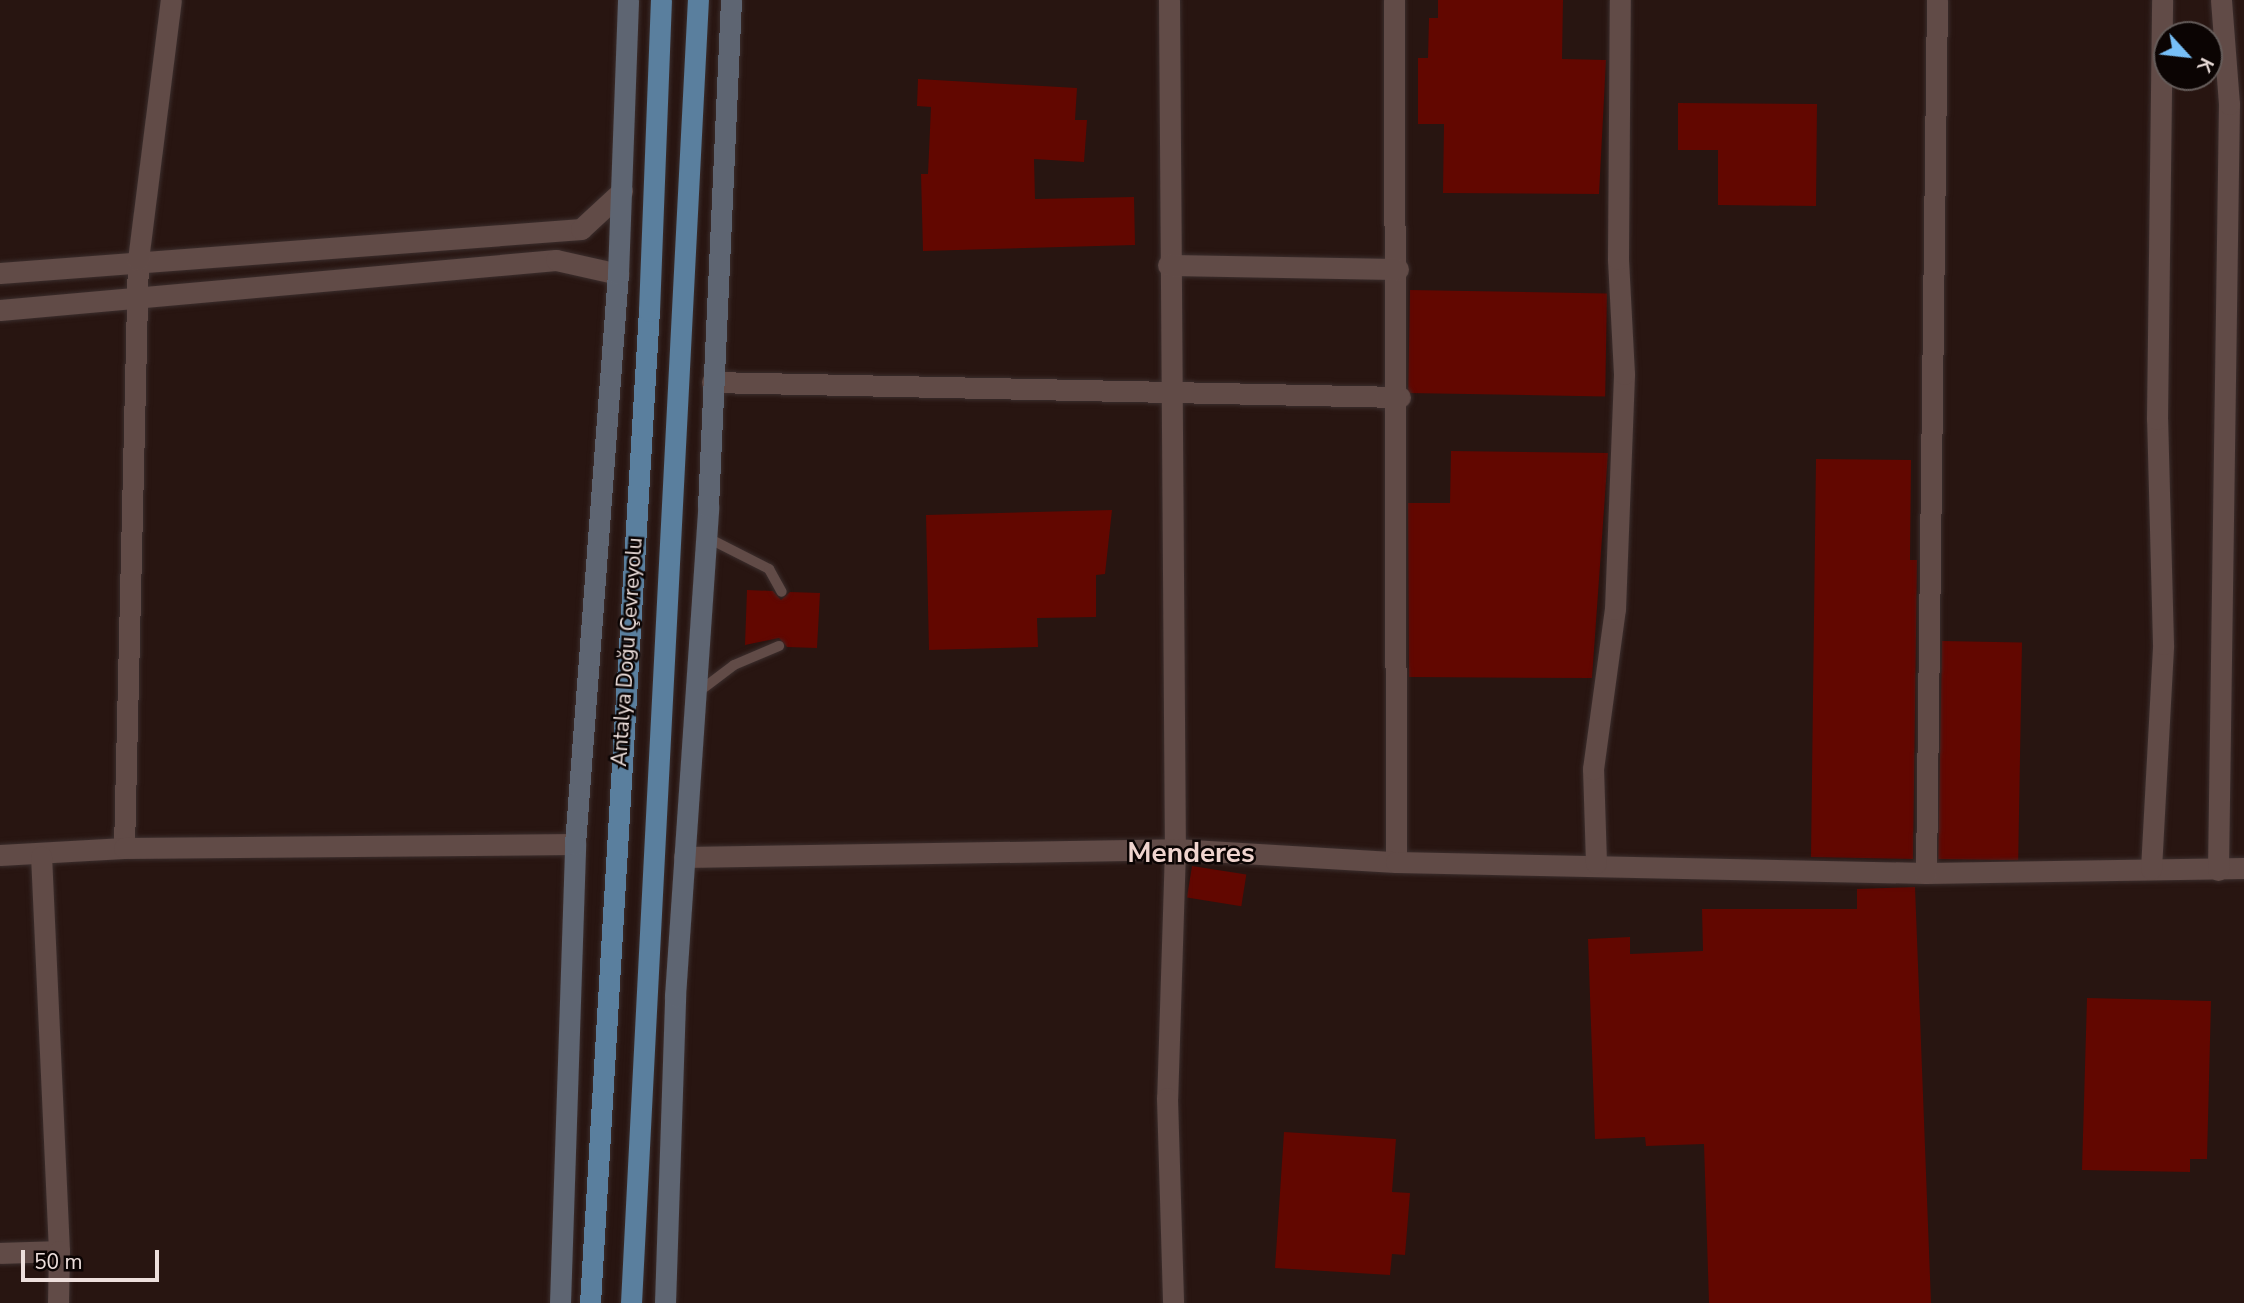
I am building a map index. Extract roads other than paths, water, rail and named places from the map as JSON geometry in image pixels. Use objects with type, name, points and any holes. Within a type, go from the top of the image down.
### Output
[{"type":"main road","name":"Antalya Doğu Çevreyolu","points":[[590,1303],[649,311],[661,0]]},
{"type":"main road","name":"Antalya Doğu Çevreyolu","points":[[631,1303],[698,0]]},
{"type":"street","points":[[124,848],[138,260],[171,0]]},
{"type":"street","points":[[560,1303],[575,844],[618,274],[628,0]]},
{"type":"street","points":[[665,1303],[684,858],[706,537],[731,0]]},
{"type":"street","points":[[1169,0],[1168,388],[1175,849],[1167,1098],[1173,1303]]},
{"type":"street","points":[[1394,0],[1400,397],[1396,862]]},
{"type":"street","points":[[1596,863],[1593,769],[1615,609],[1624,374],[1618,259],[1620,0]]},
{"type":"street","points":[[1926,873],[1937,0]]},
{"type":"street","points":[[2151,869],[2164,644],[2157,419],[2162,0]]},
{"type":"street","points":[[2218,870],[2229,104],[2221,0]]},
{"type":"street","points":[[0,273],[138,260],[581,229],[622,191]]},
{"type":"street","points":[[0,310],[556,260],[618,274]]},
{"type":"street","points":[[1168,265],[1398,269]]},
{"type":"street","points":[[712,382],[1168,388],[1400,397]]},
{"type":"street","points":[[0,855],[41,856],[124,848],[575,844]]},
{"type":"street","points":[[684,858],[1175,849],[1396,862],[1596,863],[1926,873],[2244,868]]},
{"type":"street","points":[[41,856],[59,1251],[58,1303]]},
{"type":"street","points":[[0,1253],[59,1251]]},
{"type":"lane","points":[[706,537],[769,569],[783,583],[782,592]]},
{"type":"lane","points":[[695,694],[734,664],[779,646]]},
{"type":"district","name":"Menderes","points":[[1191,853]]}]
